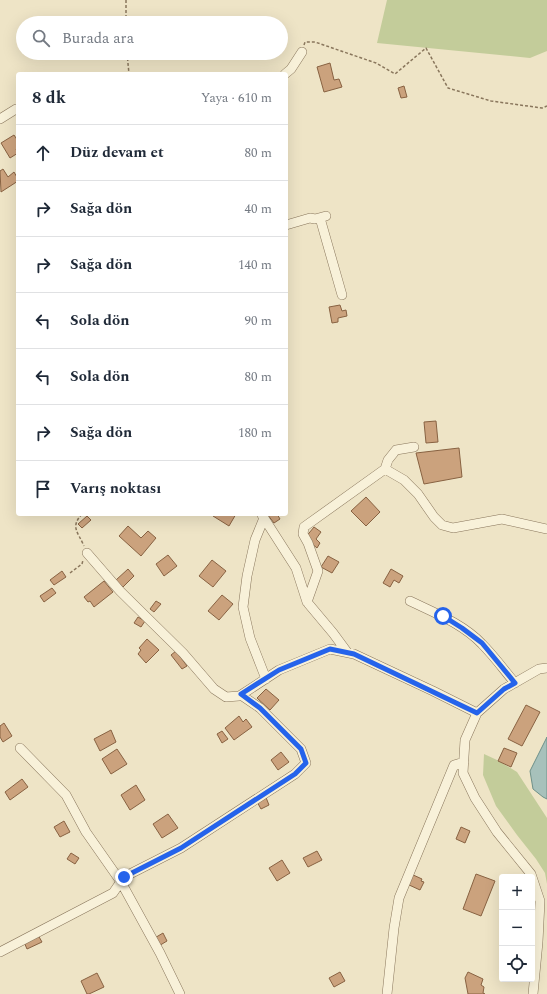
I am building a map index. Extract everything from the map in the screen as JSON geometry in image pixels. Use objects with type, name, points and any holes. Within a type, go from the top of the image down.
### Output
[{"type":"street","points":[[287,72],[302,52]]},
{"type":"street","points":[[0,119],[16,109]]},
{"type":"street","points":[[288,224],[310,218],[315,219],[323,217],[342,295]]},
{"type":"street","points":[[307,602],[318,571],[308,543],[302,534],[304,527],[385,468],[388,460],[396,450],[414,447]]},
{"type":"street","points":[[385,468],[404,480],[418,494],[434,517],[442,525],[452,528],[502,519],[547,529]]},
{"type":"street","points":[[263,516],[296,568],[307,602],[347,652]]},
{"type":"street","points":[[263,516],[255,540],[247,576],[243,607],[250,638],[266,678]]},
{"type":"street","points":[[87,553],[120,591],[183,653],[214,689],[226,697],[239,696],[279,670],[330,649],[354,654],[477,713]]},
{"type":"street","points":[[410,602],[443,616],[482,643],[515,683]]},
{"type":"street","points":[[533,994],[540,901],[531,874],[497,832],[475,798],[463,773],[465,740],[477,713],[504,689],[539,669],[547,668]]},
{"type":"street","points":[[0,952],[113,893],[124,877],[187,844],[295,774],[306,763],[301,749],[260,708],[241,694]]},
{"type":"street","points":[[20,748],[66,795],[86,832],[121,882],[160,953],[180,994]]},
{"type":"street","points":[[386,994],[399,898],[454,765],[464,762]]},
{"type":"path","points":[[126,0],[126,16]]},
{"type":"path","points":[[302,52],[305,42],[315,42],[376,63],[395,74],[426,48],[448,88],[491,101],[542,108],[547,106]]},
{"type":"path","points":[[128,60],[129,72]]},
{"type":"path","points":[[70,573],[82,564],[87,553],[76,531],[75,525],[80,516]]},
{"type":"green space","points":[[387,0],[547,0],[547,51],[530,58],[377,43]]},
{"type":"green space","points":[[484,754],[517,772],[547,818],[547,884],[545,873],[536,859],[496,806],[483,775]]},
{"type":"water","points":[[547,737],[547,799],[533,789],[530,771]]},
{"type":"building","points":[[330,63],[334,80],[339,79],[342,87],[324,92],[317,67]]},
{"type":"building","points":[[404,86],[407,97],[401,98],[398,88]]},
{"type":"building","points":[[14,135],[16,138],[16,154],[10,158],[1,143]]},
{"type":"building","points":[[3,169],[8,177],[14,172],[16,176],[16,182],[1,192],[0,171]]},
{"type":"building","points":[[340,305],[342,311],[346,310],[347,316],[338,318],[338,322],[332,323],[329,307]]},
{"type":"building","points":[[436,421],[438,442],[426,443],[424,422]]},
{"type":"building","points":[[459,448],[462,477],[424,484],[416,453]]},
{"type":"building","points":[[366,497],[380,512],[366,526],[351,511]]},
{"type":"building","points":[[87,516],[91,520],[82,528],[78,524]]},
{"type":"building","points":[[213,516],[235,516],[229,526]]},
{"type":"building","points":[[269,516],[278,516],[280,519],[274,523]]},
{"type":"building","points":[[128,526],[141,538],[148,531],[156,538],[141,556],[119,536]]},
{"type":"building","points":[[314,527],[321,532],[316,539],[320,543],[317,548],[305,538]]},
{"type":"building","points":[[168,555],[177,566],[164,576],[156,564]]},
{"type":"building","points":[[328,556],[339,562],[332,573],[321,567]]},
{"type":"building","points":[[212,560],[226,571],[213,587],[199,576]]},
{"type":"building","points":[[128,569],[134,576],[123,587],[116,580]]},
{"type":"building","points":[[391,569],[403,576],[399,583],[394,580],[390,587],[383,583]]},
{"type":"building","points":[[62,571],[66,577],[54,585],[50,580]]},
{"type":"building","points":[[104,581],[113,592],[94,607],[90,601],[88,602],[84,597]]},
{"type":"building","points":[[52,588],[56,593],[44,602],[40,596]]},
{"type":"building","points":[[222,595],[233,604],[219,620],[208,611]]},
{"type":"building","points":[[156,601],[161,604],[154,612],[150,609]]},
{"type":"building","points":[[138,617],[145,621],[141,627],[134,623]]},
{"type":"building","points":[[147,639],[159,650],[146,663],[138,654],[141,650],[139,648]]},
{"type":"building","points":[[176,651],[187,666],[182,669],[171,655]]},
{"type":"building","points":[[266,689],[279,700],[270,710],[257,698]]},
{"type":"building","points":[[526,705],[540,712],[522,746],[508,739]]},
{"type":"building","points":[[239,716],[243,722],[246,719],[252,727],[234,740],[225,728]]},
{"type":"building","points":[[4,723],[12,736],[3,742],[0,737],[0,726]]},
{"type":"building","points":[[111,730],[116,742],[100,751],[94,739]]},
{"type":"building","points":[[222,731],[228,739],[222,743],[217,734]]},
{"type":"building","points":[[504,748],[517,753],[511,767],[498,761]]},
{"type":"building","points":[[117,749],[127,764],[111,774],[102,759]]},
{"type":"building","points":[[281,752],[289,762],[278,770],[271,760]]},
{"type":"building","points":[[22,779],[28,787],[10,800],[5,792]]},
{"type":"building","points":[[136,785],[145,800],[130,810],[121,795]]},
{"type":"building","points":[[265,795],[269,805],[261,809],[256,800]]},
{"type":"building","points":[[168,814],[178,828],[162,838],[153,824]]},
{"type":"building","points":[[64,821],[70,832],[60,837],[54,827]]},
{"type":"building","points":[[461,827],[470,831],[465,843],[456,839]]},
{"type":"building","points":[[317,851],[322,860],[308,867],[303,858]]},
{"type":"building","points":[[71,853],[79,858],[75,864],[67,859]]},
{"type":"building","points":[[282,860],[290,873],[277,881],[269,868]]},
{"type":"building","points":[[411,874],[422,879],[421,881],[424,882],[420,890],[407,884]]},
{"type":"building","points":[[476,874],[495,881],[481,916],[463,909]]},
{"type":"building","points":[[163,933],[167,941],[157,947],[153,939]]},
{"type":"building","points":[[38,935],[42,942],[27,949],[24,942]]},
{"type":"building","points":[[340,972],[345,981],[334,987],[329,978]]},
{"type":"building","points":[[468,972],[483,979],[481,985],[484,987],[483,993],[485,994],[468,994],[465,978]]},
{"type":"building","points":[[97,973],[104,987],[87,994],[81,981]]},
{"type":"route","points":[[124,877],[181,848],[295,774],[306,763],[301,749],[260,708],[241,694],[279,670],[330,649],[354,654],[477,713],[504,689],[515,683],[482,643],[443,616]]}]
